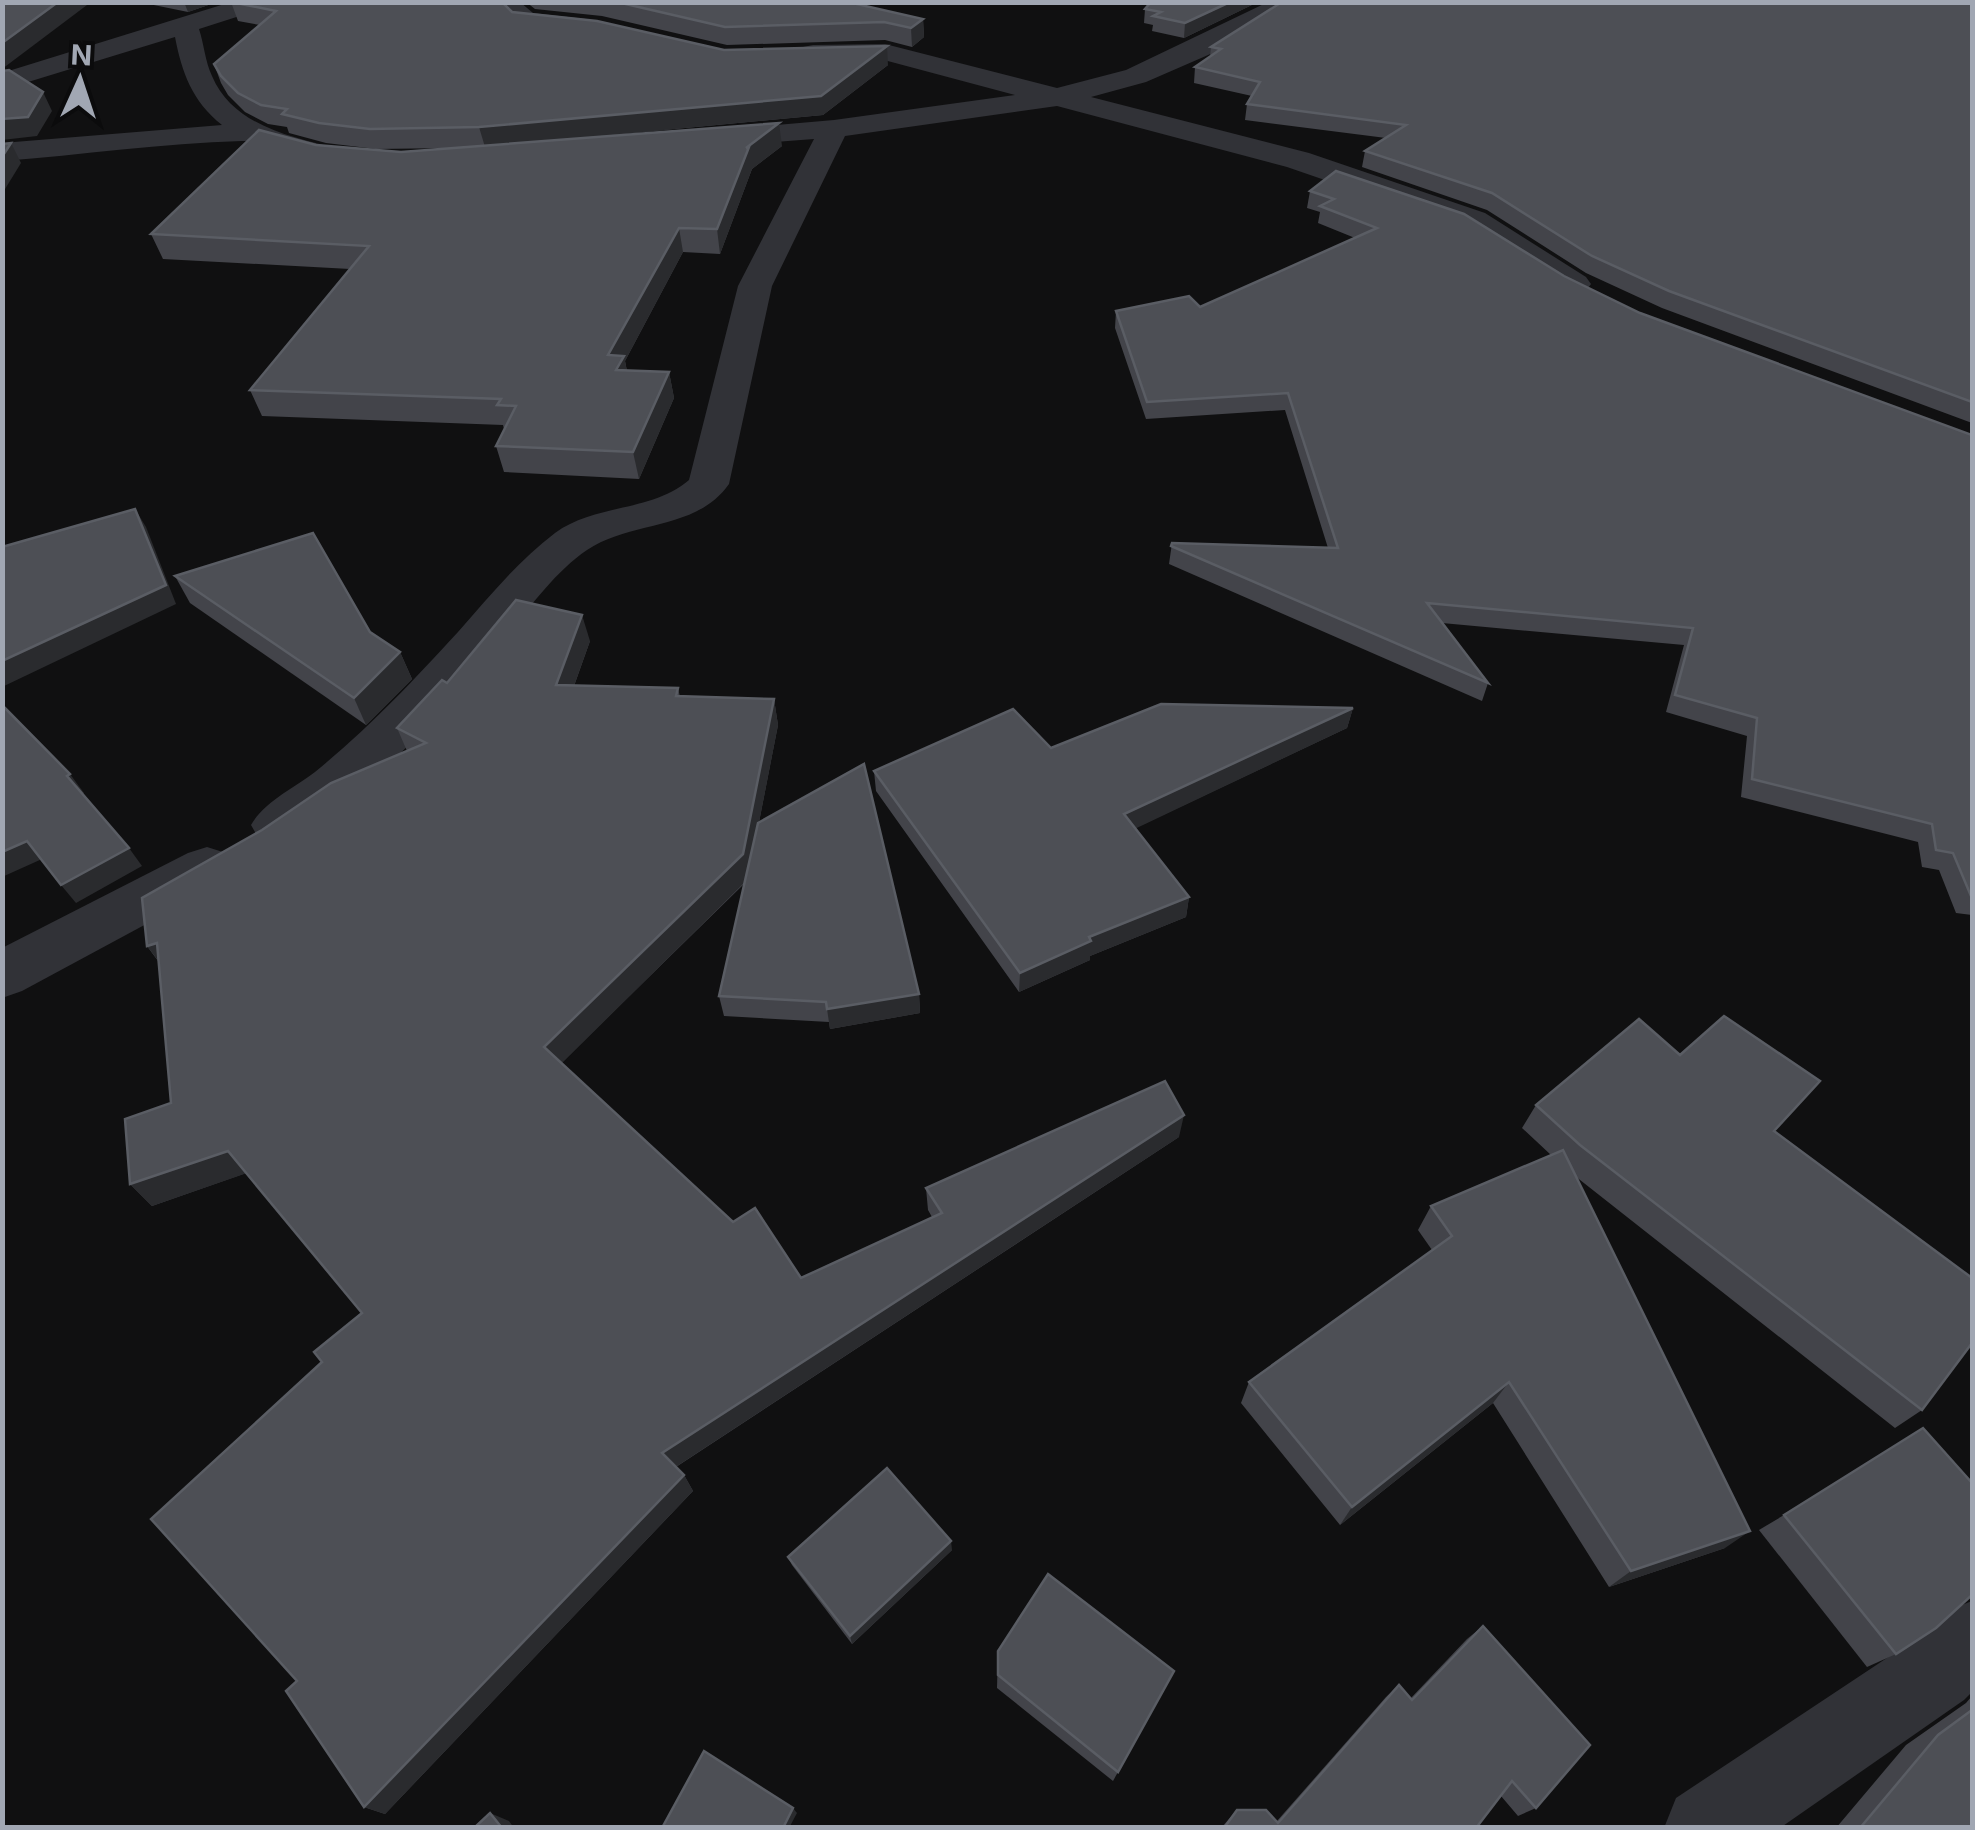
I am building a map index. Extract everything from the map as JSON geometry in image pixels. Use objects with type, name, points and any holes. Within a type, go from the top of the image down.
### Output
[{"type":"street","points":[[2,82],[259,2]]},
{"type":"street","points":[[504,2],[526,20],[618,32]]},
{"type":"street","points":[[678,142],[834,129],[1058,97],[1136,76],[1205,46],[1288,2]]},
{"type":"street","points":[[185,26],[195,55],[196,74],[212,101],[247,132]]},
{"type":"street","points":[[776,58],[885,52],[1298,160],[1485,226],[1552,272],[1602,297]]},
{"type":"street","points":[[2,975],[226,856],[307,806],[393,734],[537,572],[572,540],[615,522],[687,503],[708,484],[756,286],[834,129]]},
{"type":"street","points":[[2,152],[247,132],[300,149],[356,159]]},
{"type":"street","points":[[1706,1828],[1936,1672],[1972,1640]]},
{"type":"building","points":[[2,2],[58,2],[2,43]]},
{"type":"building","points":[[231,2],[502,2],[512,12],[597,21],[724,50],[887,46],[821,96],[479,127],[370,129],[282,114],[287,109],[261,105],[238,93],[214,64],[276,11]]},
{"type":"building","points":[[617,2],[848,2],[923,19],[911,28],[884,22],[725,27]]},
{"type":"building","points":[[1151,2],[1230,2],[1185,23],[1153,16],[1161,12],[1145,9]]},
{"type":"building","points":[[1282,2],[1972,2],[1972,402],[1669,291],[1592,256],[1492,193],[1365,151],[1406,125],[1247,104],[1260,82],[1195,67],[1221,49],[1211,47]]},
{"type":"building","points":[[9,70],[43,92],[28,117],[2,119],[2,71]]},
{"type":"building","points":[[779,123],[746,148],[749,147],[717,229],[679,228],[608,355],[624,356],[616,370],[669,372],[633,452],[496,446],[516,406],[497,405],[501,399],[250,390],[369,246],[151,234],[259,130],[316,145],[401,152]]},
{"type":"building","points":[[1336,171],[1464,214],[1564,276],[1640,313],[1972,435],[1972,896],[1953,853],[1936,850],[1932,824],[1752,779],[1757,718],[1675,695],[1693,628],[1427,603],[1488,683],[1171,546],[1172,543],[1338,548],[1288,393],[1147,402],[1116,311],[1189,296],[1200,307],[1377,228],[1320,206],[1334,199],[1310,191]]},
{"type":"building","points":[[135,509],[166,585],[2,661],[2,547]]},
{"type":"building","points":[[313,533],[370,632],[400,652],[354,698],[175,576]]},
{"type":"building","points":[[516,600],[582,615],[556,685],[678,688],[676,696],[774,699],[743,854],[544,1047],[733,1222],[755,1208],[801,1278],[942,1213],[926,1188],[1165,1081],[1184,1115],[662,1453],[684,1475],[364,1807],[286,1691],[297,1681],[151,1519],[322,1362],[314,1352],[362,1313],[228,1151],[130,1184],[125,1119],[171,1103],[157,943],[147,946],[142,898],[262,830],[331,783],[426,743],[397,728],[442,680],[447,683]]},
{"type":"building","points":[[1161,704],[1353,708],[1124,814],[1189,897],[1089,937],[1091,941],[1020,973],[874,771],[1013,709],[1051,748]]},
{"type":"building","points":[[2,705],[70,774],[67,776],[129,848],[61,885],[27,841],[2,852]]},
{"type":"building","points":[[864,764],[919,994],[827,1009],[826,1002],[719,996],[758,823]]},
{"type":"building","points":[[1724,1016],[1820,1081],[1774,1131],[1972,1278],[1972,1343],[1922,1410],[1580,1145],[1536,1105],[1639,1019],[1680,1055]]},
{"type":"building","points":[[1563,1150],[1750,1531],[1631,1571],[1509,1382],[1352,1507],[1249,1382],[1452,1236],[1431,1206]]},
{"type":"building","points":[[1923,1428],[1972,1483],[1972,1595],[1936,1628],[1896,1654],[1784,1515]]},
{"type":"building","points":[[887,1468],[951,1541],[850,1636],[788,1557]]},
{"type":"building","points":[[1048,1574],[1174,1671],[1118,1772],[998,1675],[998,1651]]},
{"type":"building","points":[[1483,1626],[1590,1745],[1536,1808],[1512,1781],[1476,1828],[1224,1828],[1237,1810],[1266,1810],[1278,1823],[1399,1685],[1412,1700]]},
{"type":"building","points":[[1972,1710],[1972,1828],[1860,1828],[1938,1735]]},
{"type":"building","points":[[704,1751],[793,1808],[783,1828],[662,1828]]},
{"type":"building","points":[[490,1813],[502,1828],[474,1828]]}]
